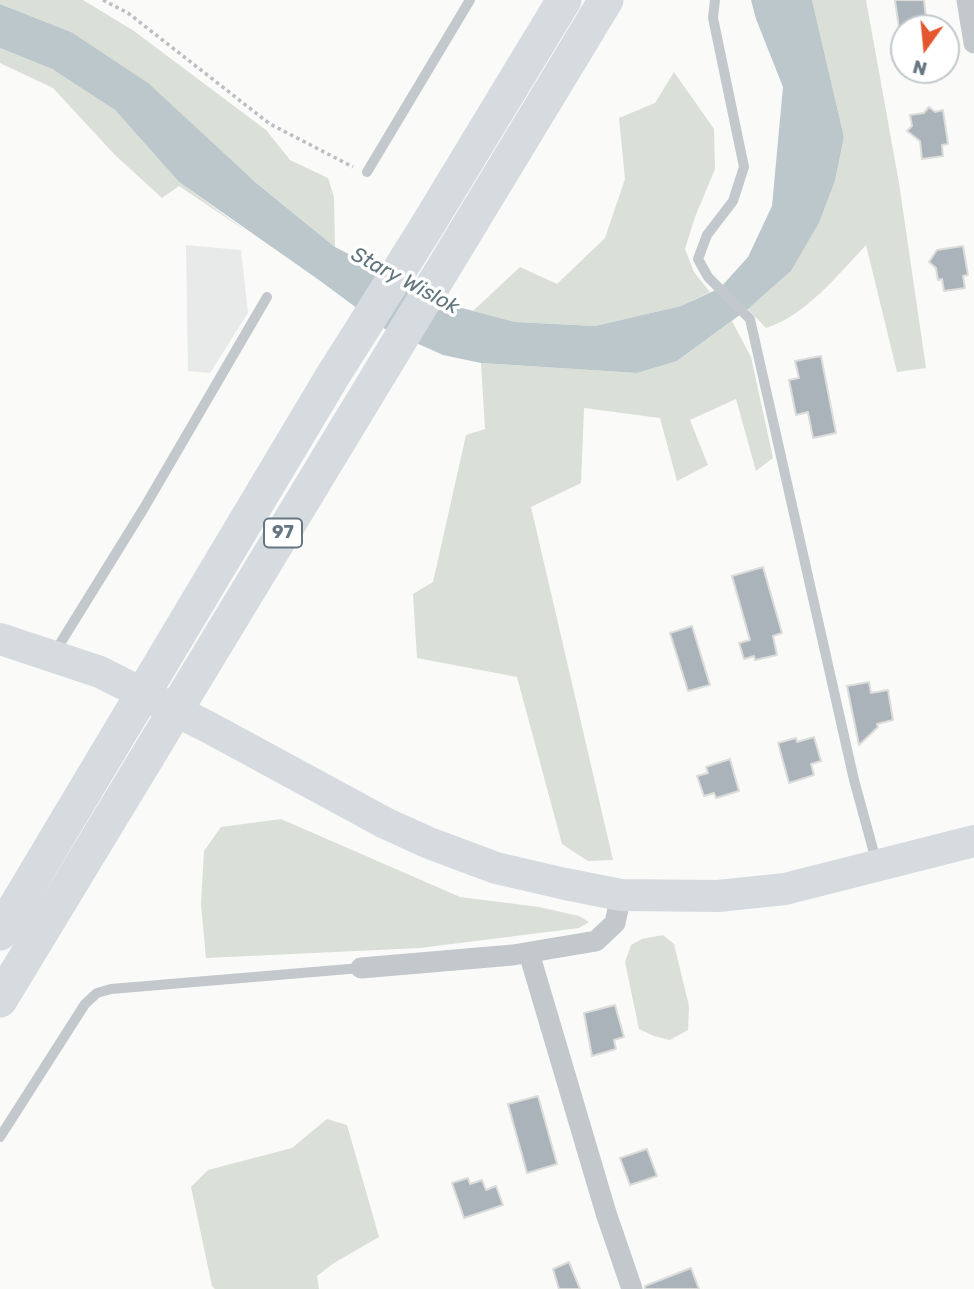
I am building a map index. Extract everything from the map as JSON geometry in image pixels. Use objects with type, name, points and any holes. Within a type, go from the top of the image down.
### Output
[{"type":"main road","name":"97","points":[[0,933],[332,377],[564,0]]},
{"type":"main road","name":"97","points":[[0,1000],[606,0]]},
{"type":"street","points":[[967,0],[974,43]]},
{"type":"street","points":[[0,639],[100,672],[210,727],[385,823],[429,843],[496,868],[621,895],[705,897],[772,890],[878,867],[974,841]]},
{"type":"street","points":[[361,968],[528,953],[596,942],[615,923],[621,895]]},
{"type":"street","points":[[528,953],[606,1213],[632,1289]]},
{"type":"lane","points":[[367,172],[470,0]]},
{"type":"lane","points":[[715,0],[713,18],[744,167],[733,201],[707,235],[698,259],[708,276],[750,319],[854,780],[878,867]]},
{"type":"lane","points":[[53,655],[144,508],[267,297]]},
{"type":"lane","points":[[0,1137],[85,1004],[97,993],[111,989],[361,968]]},
{"type":"path","points":[[103,0],[128,13],[270,124],[341,162],[367,172]]},
{"type":"shaded area","points":[[0,0],[83,0],[134,31],[266,130],[290,160],[328,178],[334,197],[335,247],[71,32],[0,4]]},
{"type":"shaded area","points":[[751,0],[812,0],[844,137],[835,181],[819,223],[791,271],[748,309],[677,361],[637,373],[481,363],[443,355],[385,329],[179,182],[115,110],[52,69],[0,48],[0,4],[71,32],[148,83],[255,182],[335,247],[443,303],[515,322],[595,326],[681,306],[720,288],[748,257],[772,206],[783,87]]},
{"type":"shaded area","points":[[812,0],[866,0],[899,183],[926,368],[897,372],[866,245],[808,304],[781,322],[766,328],[748,309],[791,271],[819,223],[835,181],[844,137]]},
{"type":"shaded area","points":[[0,48],[52,69],[115,110],[179,182],[249,233],[179,186],[162,198],[115,155],[53,88],[0,63]]},
{"type":"shaded area","points":[[674,72],[714,129],[715,169],[685,249],[694,272],[710,292],[681,306],[595,326],[515,322],[473,311],[520,267],[557,284],[605,238],[625,179],[619,118],[655,103]]},
{"type":"shaded area","points":[[186,245],[241,250],[248,313],[210,373],[188,371]]},
{"type":"shaded area","points":[[732,321],[751,357],[773,458],[756,471],[736,399],[690,420],[708,465],[677,481],[660,418],[584,408],[581,483],[531,507],[613,860],[588,861],[562,844],[517,677],[417,658],[413,594],[433,582],[466,435],[485,429],[481,363],[637,373],[677,361]]},
{"type":"shaded area","points":[[281,819],[460,897],[539,907],[579,916],[589,922],[579,928],[420,948],[206,958],[201,904],[204,851],[221,827]]},
{"type":"shaded area","points":[[663,935],[674,944],[689,1006],[688,1030],[670,1040],[639,1029],[625,962],[631,945],[642,939]]},
{"type":"shaded area","points":[[327,1119],[347,1125],[379,1237],[317,1276],[319,1289],[215,1289],[212,1286],[191,1187],[208,1170],[292,1148]]},
{"type":"building","points":[[895,0],[924,0],[926,14],[897,14]]},
{"type":"building","points":[[929,107],[935,112],[943,110],[948,144],[942,145],[943,156],[922,159],[920,141],[907,131],[912,126],[910,115],[924,113]]},
{"type":"building","points":[[963,246],[968,275],[963,276],[965,288],[944,291],[942,279],[938,280],[936,268],[929,262],[937,250]]},
{"type":"building","points":[[821,356],[836,433],[813,438],[808,412],[796,415],[789,380],[799,378],[795,361]]},
{"type":"building","points":[[763,567],[782,633],[773,636],[777,655],[755,660],[754,656],[744,659],[739,643],[750,640],[732,576]]},
{"type":"building","points":[[692,626],[710,685],[688,691],[670,633]]},
{"type":"building","points":[[869,682],[871,693],[888,690],[893,720],[877,724],[878,727],[859,745],[847,686]]},
{"type":"building","points":[[814,737],[821,761],[811,764],[814,775],[789,783],[778,743],[796,738],[797,742]]},
{"type":"building","points":[[730,759],[739,791],[716,798],[714,793],[704,796],[697,776],[708,773],[706,767]]},
{"type":"building","points":[[615,1005],[624,1037],[614,1040],[616,1049],[592,1056],[584,1013]]},
{"type":"building","points":[[538,1096],[557,1164],[527,1173],[508,1104]]},
{"type":"building","points":[[647,1149],[657,1176],[630,1185],[620,1158]]},
{"type":"building","points":[[468,1178],[470,1184],[482,1180],[486,1190],[496,1186],[503,1205],[464,1218],[452,1183]]},
{"type":"building","points":[[569,1262],[580,1289],[559,1289],[553,1269]]},
{"type":"building","points":[[691,1268],[699,1289],[645,1289],[645,1286]]},
{"type":"water label","name":"Stary Wislok","points":[[405,281]]}]
